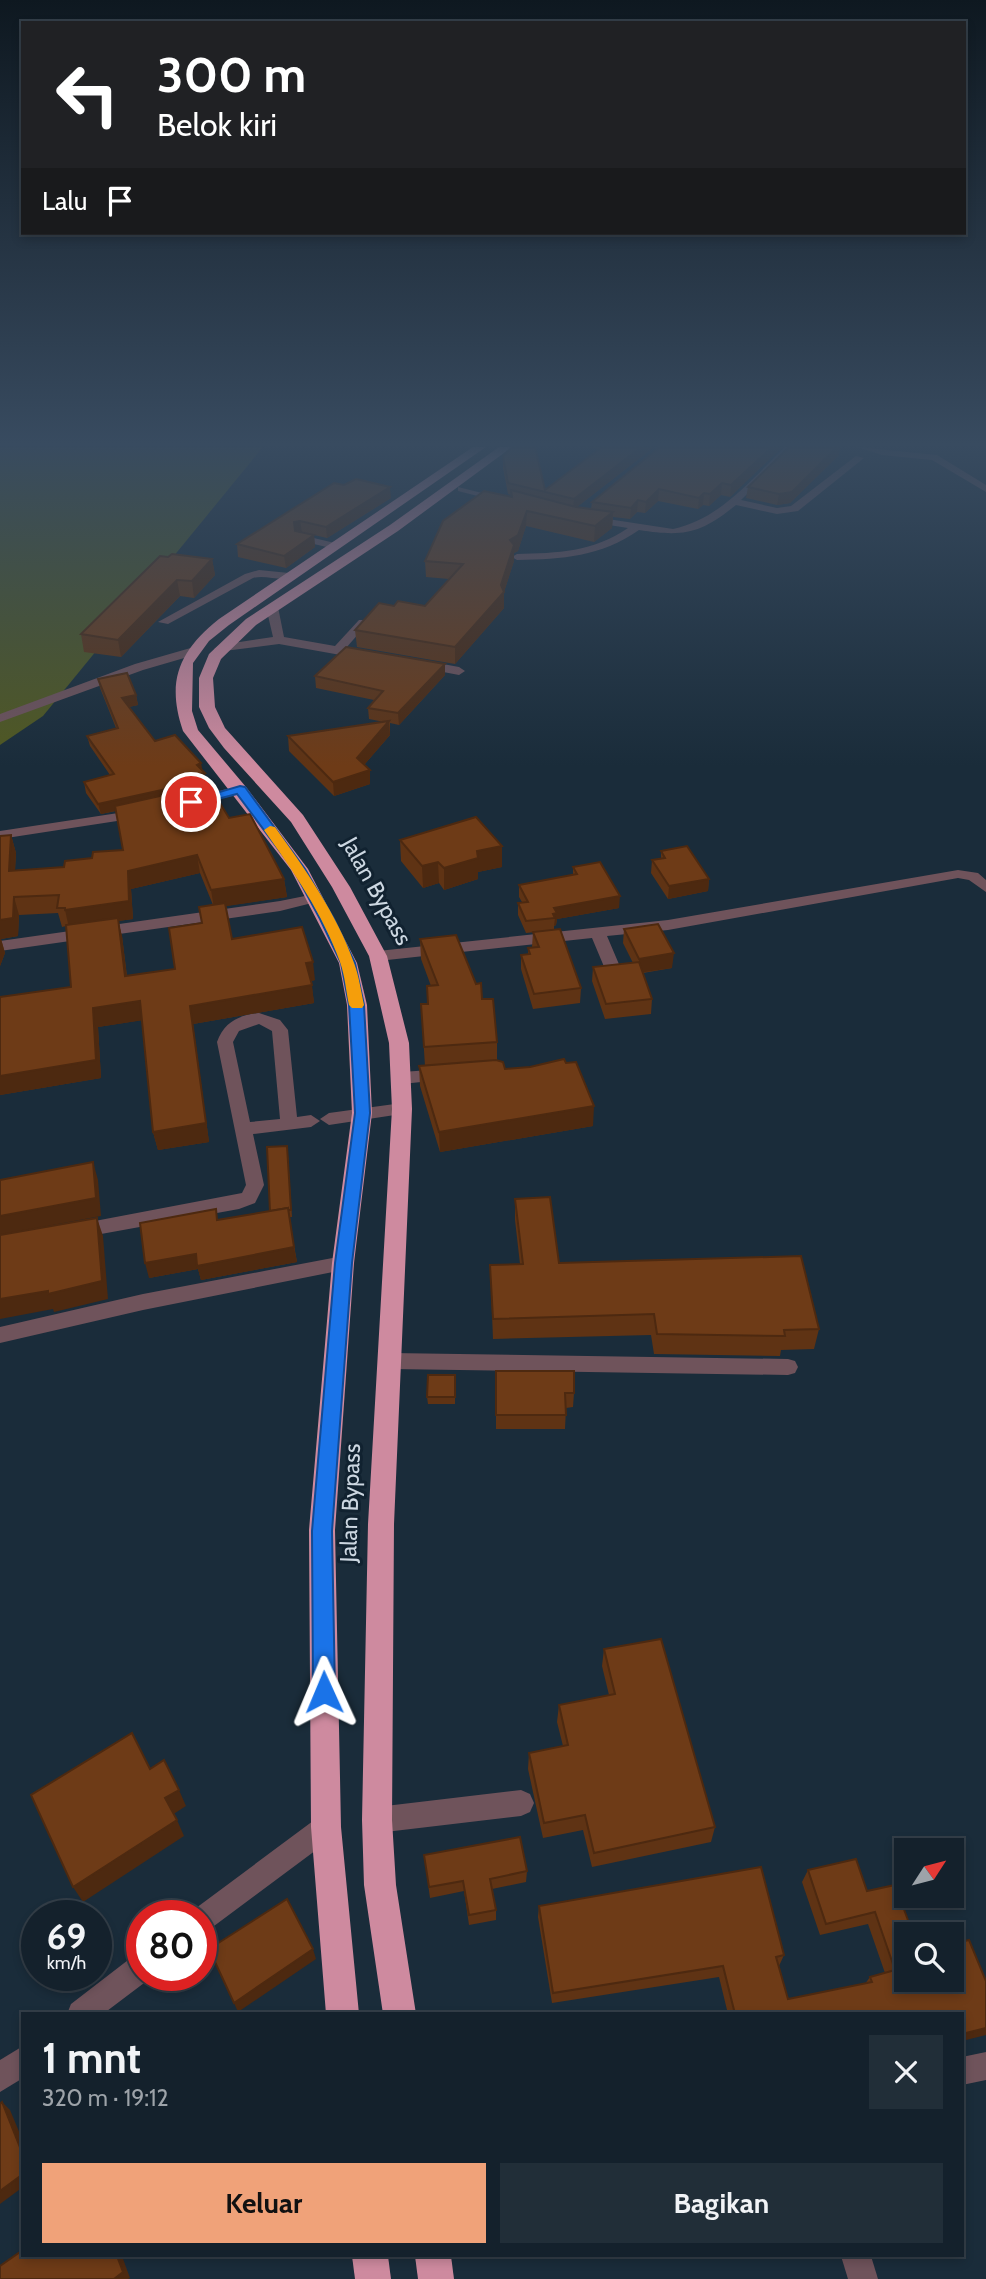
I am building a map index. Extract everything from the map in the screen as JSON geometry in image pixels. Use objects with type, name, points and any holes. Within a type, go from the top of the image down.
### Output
[{"type":"highway","name":"Jalan Bypass","points":[[324,553],[224,622],[194,651],[186,663],[184,711],[191,731],[240,790],[299,869],[348,963],[357,1005],[362,1113],[343,1263],[322,1531],[326,1827],[342,2012]]},
{"type":"highway","name":"Jalan Bypass","points":[[355,553],[272,607],[220,649],[208,667],[206,678],[207,707],[216,728],[297,819],[341,887],[378,956],[399,1043],[402,1109],[381,1524],[377,1820],[380,1885],[399,2012]]},
{"type":"highway","points":[[370,2257],[373,2279]]},
{"type":"highway","points":[[433,2257],[436,2279]]},
{"type":"street","points":[[517,557],[564,553]]},
{"type":"street","points":[[164,622],[249,576],[259,573],[289,576]]},
{"type":"street","points":[[272,607],[279,640]]},
{"type":"street","points":[[338,650],[363,622]]},
{"type":"street","points":[[220,649],[279,640],[378,657]]},
{"type":"street","points":[[0,718],[139,667],[194,651]]},
{"type":"street","points":[[405,662],[459,671]]},
{"type":"street","points":[[179,805],[240,790]]},
{"type":"street","points":[[0,835],[108,820],[155,810]]},
{"type":"street","points":[[378,956],[598,933],[735,915],[958,874],[973,876],[986,888]]},
{"type":"street","points":[[0,946],[279,906],[315,898]]},
{"type":"street","points":[[598,933],[614,969]]},
{"type":"street","points":[[66,1233],[249,1198],[255,1185],[246,1129],[225,1042],[227,1032],[241,1021],[269,1019],[276,1023],[280,1030],[289,1124]]},
{"type":"street","points":[[402,1078],[456,1074]]},
{"type":"street","points":[[246,1129],[402,1109]]},
{"type":"street","points":[[0,1335],[143,1302],[343,1263]]},
{"type":"street","points":[[391,1362],[788,1367]]},
{"type":"street","points":[[377,1820],[521,1803]]},
{"type":"street","points":[[217,1908],[326,1827]]},
{"type":"street","points":[[84,2012],[126,1979]]},
{"type":"street","points":[[0,2078],[21,2062]]},
{"type":"street","points":[[964,2071],[986,2066]]},
{"type":"street","points":[[856,2257],[863,2279]]},
{"type":"green space","points":[[0,553],[176,553],[43,716],[0,745]]},
{"type":"building","points":[[428,553],[511,553],[501,585],[504,592],[455,647],[355,630],[379,603],[394,606],[398,601],[425,606],[463,564],[425,561]]},
{"type":"building","points":[[172,554],[212,559],[192,581],[177,580],[118,640],[81,634],[160,556],[168,557]]},
{"type":"building","points":[[346,647],[445,664],[398,713],[368,708],[383,691],[315,676]]},
{"type":"building","points":[[127,673],[136,695],[122,698],[155,741],[175,735],[201,763],[197,765],[205,773],[199,774],[203,781],[98,804],[84,782],[114,774],[87,736],[118,728],[98,679]]},
{"type":"building","points":[[389,721],[357,758],[370,770],[333,782],[288,736]]},
{"type":"building","points":[[209,785],[229,818],[250,814],[284,879],[211,890],[197,855],[128,871],[129,901],[65,910],[57,908],[59,895],[14,897],[13,918],[0,920],[0,836],[11,835],[9,871],[64,867],[65,861],[92,858],[93,852],[123,850],[115,806]]},
{"type":"building","points":[[476,817],[502,846],[477,851],[478,858],[444,868],[438,862],[422,866],[400,840]]},
{"type":"building","points":[[687,846],[709,879],[669,886],[652,860],[665,858],[661,851]]},
{"type":"building","points":[[600,862],[620,896],[554,908],[557,913],[553,914],[555,918],[526,921],[518,903],[528,902],[519,885],[577,874],[573,867]]},
{"type":"building","points":[[225,903],[232,939],[302,927],[313,962],[306,963],[312,985],[190,1006],[206,1123],[153,1132],[140,1001],[93,1008],[96,1060],[0,1076],[0,997],[71,987],[66,925],[118,918],[125,976],[175,969],[169,928],[202,923],[199,907]]},
{"type":"building","points":[[658,924],[674,953],[639,959],[624,929]]},
{"type":"building","points":[[560,929],[581,988],[534,994],[521,955],[530,954],[528,948],[539,947],[533,932]]},
{"type":"building","points":[[456,935],[476,984],[481,983],[482,999],[493,999],[497,1042],[424,1047],[421,1004],[428,1004],[427,986],[438,985],[420,939]]},
{"type":"building","points":[[639,962],[652,999],[606,1004],[593,967]]},
{"type":"building","points":[[564,1059],[566,1063],[576,1062],[594,1106],[439,1132],[419,1066],[496,1060],[503,1062],[505,1069],[530,1067]]},
{"type":"building","points":[[287,1146],[291,1210],[288,1208],[270,1211],[267,1147]]},
{"type":"building","points":[[93,1162],[96,1198],[0,1216],[0,1180]]},
{"type":"building","points":[[550,1197],[559,1263],[801,1256],[819,1329],[784,1330],[785,1336],[657,1334],[654,1314],[493,1319],[490,1265],[523,1264],[515,1199]]},
{"type":"building","points":[[288,1208],[294,1247],[197,1266],[196,1254],[145,1263],[140,1223],[216,1209],[217,1220]]},
{"type":"building","points":[[97,1218],[102,1281],[48,1294],[48,1291],[0,1299],[0,1235]]},
{"type":"building","points":[[496,1371],[574,1371],[574,1393],[565,1393],[566,1415],[496,1415]]},
{"type":"building","points":[[428,1375],[455,1375],[455,1397],[427,1397]]},
{"type":"building","points":[[661,1639],[715,1827],[594,1853],[585,1815],[544,1823],[529,1753],[568,1745],[559,1705],[615,1694],[604,1649]]},
{"type":"building","points":[[132,1733],[150,1769],[164,1760],[179,1790],[165,1798],[177,1820],[73,1887],[31,1795]]},
{"type":"building","points":[[520,1837],[527,1871],[490,1879],[496,1910],[469,1915],[463,1881],[429,1887],[424,1855]]},
{"type":"building","points":[[856,1859],[867,1891],[894,1885],[894,1908],[903,1908],[909,1922],[894,1922],[894,1967],[875,1912],[826,1924],[808,1870]]},
{"type":"building","points":[[761,1867],[784,1955],[776,1957],[788,1999],[872,1982],[870,1977],[894,1970],[894,1992],[964,1992],[964,1941],[969,1940],[986,1981],[986,2028],[964,2034],[964,2012],[734,2012],[723,1966],[553,1993],[539,1906]]},
{"type":"building","points":[[287,1899],[313,1949],[234,2003],[217,1966],[217,1944]]},
{"type":"building","points":[[2,2102],[21,2150],[21,2175],[0,2191]]},
{"type":"building","points":[[21,2251],[21,2257],[117,2257],[123,2272],[114,2279],[0,2279],[0,2266]]},
{"type":"slow traffic","points":[[270,830],[299,869],[327,919],[348,963],[357,1005]]},
{"type":"route","points":[[191,802],[240,790],[299,869],[327,919],[348,963],[357,1005],[362,1113],[343,1263],[322,1531],[324,1692]]}]
